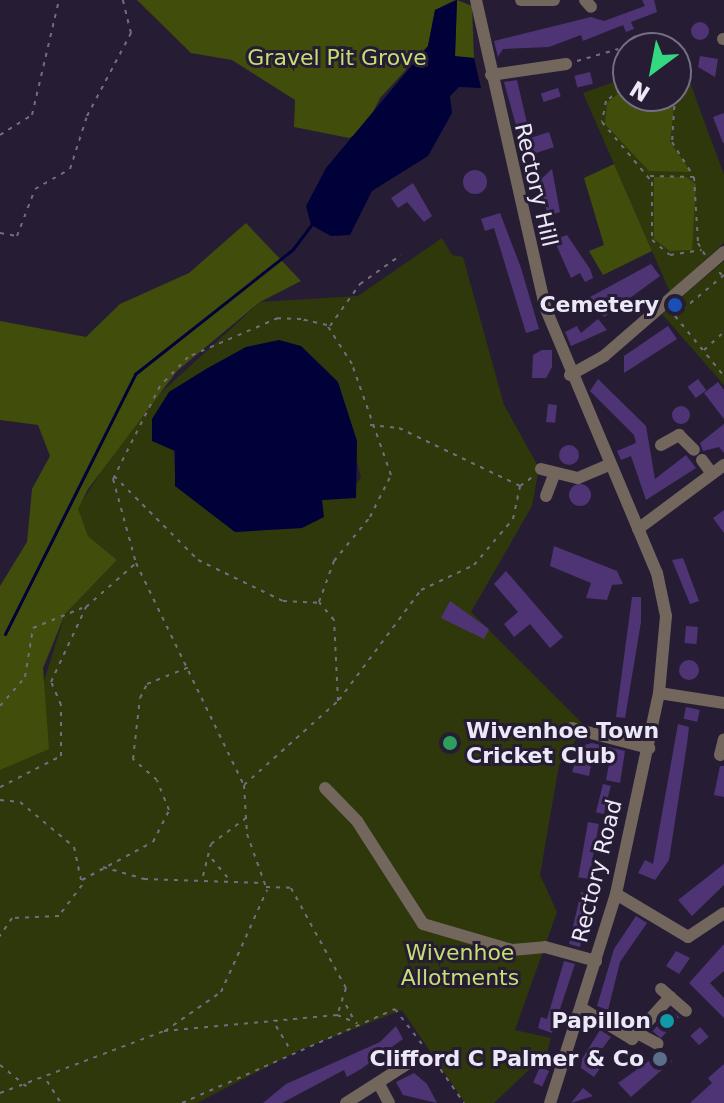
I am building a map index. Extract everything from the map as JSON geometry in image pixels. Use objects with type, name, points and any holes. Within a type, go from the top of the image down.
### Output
[{"type":"street","points":[[521,0],[554,0]]},
{"type":"street","name":"Rectory Hill","points":[[479,1],[491,75],[545,307],[570,375]]},
{"type":"street","points":[[491,75],[566,64]]},
{"type":"street","points":[[570,375],[604,356],[724,252]]},
{"type":"street","name":"Rectory Road","points":[[550,1103],[616,894],[659,693],[666,616],[638,529],[570,375]]},
{"type":"street","points":[[661,445],[679,435],[712,474]]},
{"type":"street","points":[[541,469],[554,475],[578,478],[608,465]]},
{"type":"street","points":[[638,529],[724,465]]},
{"type":"street","points":[[546,496],[554,475]]},
{"type":"street","points":[[659,693],[724,703]]},
{"type":"street","points":[[572,728],[649,748]]},
{"type":"street","points":[[720,755],[724,739]]},
{"type":"street","points":[[325,788],[357,821],[423,924],[512,950],[545,947],[596,961]]},
{"type":"street","points":[[616,894],[688,937],[724,913]]},
{"type":"street","points":[[639,1034],[666,993],[686,1011]]},
{"type":"street","points":[[581,1008],[620,1037],[639,1034],[658,1044]]},
{"type":"street","points":[[346,1103],[418,1057]]},
{"type":"street","points":[[379,1084],[389,1103]]},
{"type":"path","points":[[0,135],[32,115],[59,0]]},
{"type":"path","points":[[0,233],[17,236],[35,189],[70,169],[87,116],[131,33],[123,0]]},
{"type":"path","points":[[566,64],[612,51]]},
{"type":"path","points":[[612,96],[606,101],[602,122],[649,176],[652,240],[670,255],[702,250]]},
{"type":"path","points":[[674,112],[672,142],[694,177],[702,250],[712,264]]},
{"type":"path","points":[[649,176],[694,177]]},
{"type":"path","points":[[329,327],[360,284],[401,255]]},
{"type":"path","points":[[724,275],[675,316],[724,376]]},
{"type":"path","points":[[0,1093],[47,1081],[164,1031],[221,992],[261,917],[267,888],[246,818],[244,785],[190,666],[136,563],[114,476],[160,386],[201,347],[278,318],[329,327],[352,364],[370,425],[391,475],[370,517],[334,561],[319,602]]},
{"type":"path","points":[[703,351],[724,332]]},
{"type":"path","points":[[370,425],[399,428],[520,486]]},
{"type":"path","points":[[244,785],[338,701],[421,590],[474,565],[513,519],[520,486],[541,469]]},
{"type":"path","points":[[114,476],[198,560],[283,601],[319,602],[334,620],[338,701]]},
{"type":"path","points":[[0,706],[25,677],[33,628],[86,607],[136,563]]},
{"type":"path","points":[[0,787],[61,756],[61,705],[51,682],[86,607]]},
{"type":"path","points":[[0,936],[12,918],[59,916],[82,880],[153,842],[169,810],[157,780],[133,759],[140,698],[147,684],[190,666]]},
{"type":"path","points":[[0,800],[20,802],[74,847],[82,880]]},
{"type":"path","points":[[202,877],[210,857],[211,844],[246,818]]},
{"type":"path","points":[[210,857],[229,880]]},
{"type":"path","points":[[103,867],[144,879],[202,877],[264,883]]},
{"type":"path","points":[[267,888],[291,888],[346,988],[345,1004],[337,1015]]},
{"type":"path","points":[[345,1004],[356,1022]]},
{"type":"path","points":[[182,1103],[356,1022],[400,1012],[464,1103]]},
{"type":"path","points":[[164,1031],[275,1025],[337,1015],[356,1022]]},
{"type":"path","points":[[275,1025],[291,1052]]},
{"type":"path","points":[[0,1065],[27,1087]]},
{"type":"path","points":[[47,1081],[61,1103]]},
{"type":"green space","name":"Gravel Pit Grove","points":[[137,0],[455,0],[435,10],[428,46],[380,98],[364,130],[349,138],[294,127],[295,100],[232,60],[191,53]]},
{"type":"green space","name":"Gravel Pit Grove","points":[[457,0],[472,6],[474,58],[455,57]]},
{"type":"green space","points":[[612,83],[612,112],[692,112],[692,88],[724,175],[724,243],[670,292],[583,93]]},
{"type":"green space","points":[[612,99],[612,112],[673,112],[670,142],[691,172],[649,171],[605,124],[607,103]]},
{"type":"green space","points":[[614,164],[652,251],[603,275],[589,251],[604,245],[584,178]]},
{"type":"green space","points":[[654,177],[686,177],[696,184],[692,250],[670,251],[654,239]]},
{"type":"green space","points":[[246,223],[301,281],[260,302],[177,371],[88,489],[78,509],[88,536],[117,560],[65,614],[43,668],[49,749],[0,770],[0,586],[27,542],[32,489],[50,456],[38,425],[0,420],[0,321],[86,337],[120,304],[189,273]]},
{"type":"green space","name":"Wivenhoe Allotments","points":[[442,238],[452,255],[463,257],[504,405],[539,468],[532,506],[471,612],[585,726],[559,765],[540,875],[557,912],[515,1030],[551,1038],[547,1053],[494,1103],[465,1103],[402,1010],[298,1051],[197,1103],[0,1103],[0,770],[19,761],[65,614],[117,560],[88,536],[77,509],[140,412],[260,302],[358,296]],"holes":[[[301,346],[338,382],[361,478],[343,498],[322,500],[302,528],[235,532],[176,486],[169,392],[246,347]]]},
{"type":"green space","points":[[724,261],[724,385],[662,314]]},
{"type":"shaded area","points":[[457,0],[455,56],[474,58],[481,88],[459,87],[450,96],[452,113],[428,156],[372,191],[350,235],[331,236],[311,225],[306,206],[326,168],[428,46],[435,10]]},
{"type":"shaded area","points":[[279,340],[301,346],[338,382],[357,441],[356,498],[322,500],[324,517],[302,528],[235,532],[175,486],[175,451],[152,441],[152,419],[169,392],[246,347]]},
{"type":"building","points":[[642,0],[654,0],[657,12],[631,22],[634,29],[626,32],[623,25],[583,41],[581,35],[549,47],[503,49],[498,57],[494,41],[591,17],[604,21],[645,6]]},
{"type":"building","points":[[696,22],[704,22],[709,27],[709,35],[704,40],[692,36],[691,27]]},
{"type":"building","points":[[700,56],[718,59],[715,77],[698,67]]},
{"type":"building","points":[[590,72],[593,84],[577,88],[574,76]]},
{"type":"building","points":[[517,80],[530,136],[520,140],[504,82]]},
{"type":"building","points":[[558,88],[561,97],[544,102],[541,94]]},
{"type":"building","points":[[724,113],[724,143],[723,143],[713,117]]},
{"type":"building","points":[[549,132],[554,147],[532,154],[527,139]]},
{"type":"building","points":[[552,169],[560,212],[548,216],[539,181]]},
{"type":"building","points":[[475,170],[486,177],[487,182],[480,193],[475,194],[464,187],[463,182],[470,171]]},
{"type":"building","points":[[413,183],[432,216],[424,222],[407,202],[398,208],[391,198]]},
{"type":"building","points":[[500,213],[539,329],[526,333],[494,228],[485,231],[481,219]]},
{"type":"building","points":[[567,235],[590,269],[593,278],[585,282],[580,273],[571,278],[554,240]]},
{"type":"building","points":[[651,264],[660,276],[604,317],[590,297]]},
{"type":"building","points":[[598,319],[607,330],[571,346],[565,332],[577,326],[581,333]]},
{"type":"building","points":[[668,326],[677,339],[624,373],[624,356]]},
{"type":"building","points":[[542,350],[552,350],[552,367],[546,378],[532,378],[533,355]]},
{"type":"building","points":[[598,379],[646,426],[655,479],[686,455],[696,468],[646,500],[631,456],[621,460],[617,451],[636,443],[634,435],[590,391]]},
{"type":"building","points":[[698,379],[706,390],[696,398],[687,387]]},
{"type":"building","points":[[718,382],[724,390],[724,419],[704,393]]},
{"type":"building","points":[[548,404],[557,405],[555,423],[546,422]]},
{"type":"building","points":[[681,406],[690,415],[681,424],[672,415]]},
{"type":"building","points":[[724,424],[724,453],[719,447],[703,451],[700,443]]},
{"type":"building","points":[[565,445],[573,445],[579,455],[573,465],[565,465],[559,459],[559,451]]},
{"type":"building","points":[[580,484],[588,487],[591,495],[588,503],[580,506],[572,503],[569,495],[572,487]]},
{"type":"building","points":[[724,510],[724,533],[713,518]]},
{"type":"building","points":[[554,546],[617,571],[623,584],[612,585],[607,600],[586,598],[591,583],[550,566]]},
{"type":"building","points":[[683,558],[699,601],[690,604],[672,560]]},
{"type":"building","points":[[506,571],[563,637],[550,648],[530,624],[514,637],[504,624],[518,612],[494,584]]},
{"type":"building","points":[[632,597],[641,597],[641,622],[625,718],[616,717]]},
{"type":"building","points":[[450,601],[489,629],[484,639],[441,618]]},
{"type":"building","points":[[686,626],[698,627],[696,644],[685,643]]},
{"type":"building","points":[[689,660],[696,663],[699,670],[696,677],[689,680],[682,677],[679,670],[682,663]]},
{"type":"building","points":[[686,707],[700,710],[697,722],[684,719]]},
{"type":"building","points":[[678,724],[689,727],[687,744],[669,860],[655,880],[638,873],[645,860],[653,864]]},
{"type":"building","points":[[592,743],[625,751],[620,783],[606,780],[610,759],[593,755],[589,776],[572,772],[581,746]]},
{"type":"building","points":[[720,766],[724,766],[724,797],[714,795]]},
{"type":"building","points":[[603,784],[611,786],[604,814],[596,812]]},
{"type":"building","points":[[588,822],[599,824],[589,879],[578,877]]},
{"type":"building","points":[[724,864],[724,885],[692,916],[678,900]]},
{"type":"building","points":[[581,892],[590,894],[580,947],[569,944]]},
{"type":"building","points":[[636,916],[647,923],[620,962],[608,1010],[597,1006],[614,949]]},
{"type":"building","points":[[724,944],[724,971],[710,983],[724,998],[724,1018],[689,983]]},
{"type":"building","points":[[676,951],[690,958],[679,974],[666,966]]},
{"type":"building","points":[[564,961],[575,964],[552,1033],[538,1028],[541,1017],[547,1019]]},
{"type":"building","name":"Papillon","points":[[671,1010],[679,1017],[661,1038],[653,1031]]},
{"type":"building","points":[[396,1026],[403,1039],[361,1069],[347,1077],[344,1070],[282,1103],[263,1103],[286,1084],[380,1042]]},
{"type":"building","points":[[700,1027],[709,1037],[699,1045],[690,1036]]},
{"type":"building","points":[[600,1030],[611,1037],[595,1058],[604,1063],[594,1077],[581,1068],[582,1059]]},
{"type":"building","points":[[663,1051],[672,1061],[631,1097],[618,1083]]},
{"type":"building","points":[[724,1064],[724,1103],[690,1103],[712,1083],[708,1078]]},
{"type":"building","points":[[540,1067],[549,1071],[542,1087],[533,1083]]},
{"type":"building","points":[[414,1073],[427,1084],[437,1103],[403,1095],[396,1082]]},
{"type":"building","points":[[583,1088],[593,1096],[571,1103]]},
{"type":"waterway","points":[[5,634],[135,374],[293,249],[311,225]]},
{"type":"place","name":"Cemetery","points":[[675,305]]},
{"type":"place","name":"Wivenhoe Town Cricket Club","points":[[450,743]]},
{"type":"place","name":"Papillon","points":[[667,1021]]},
{"type":"place","name":"Clifford C Palmer & Co","points":[[660,1059]]}]
